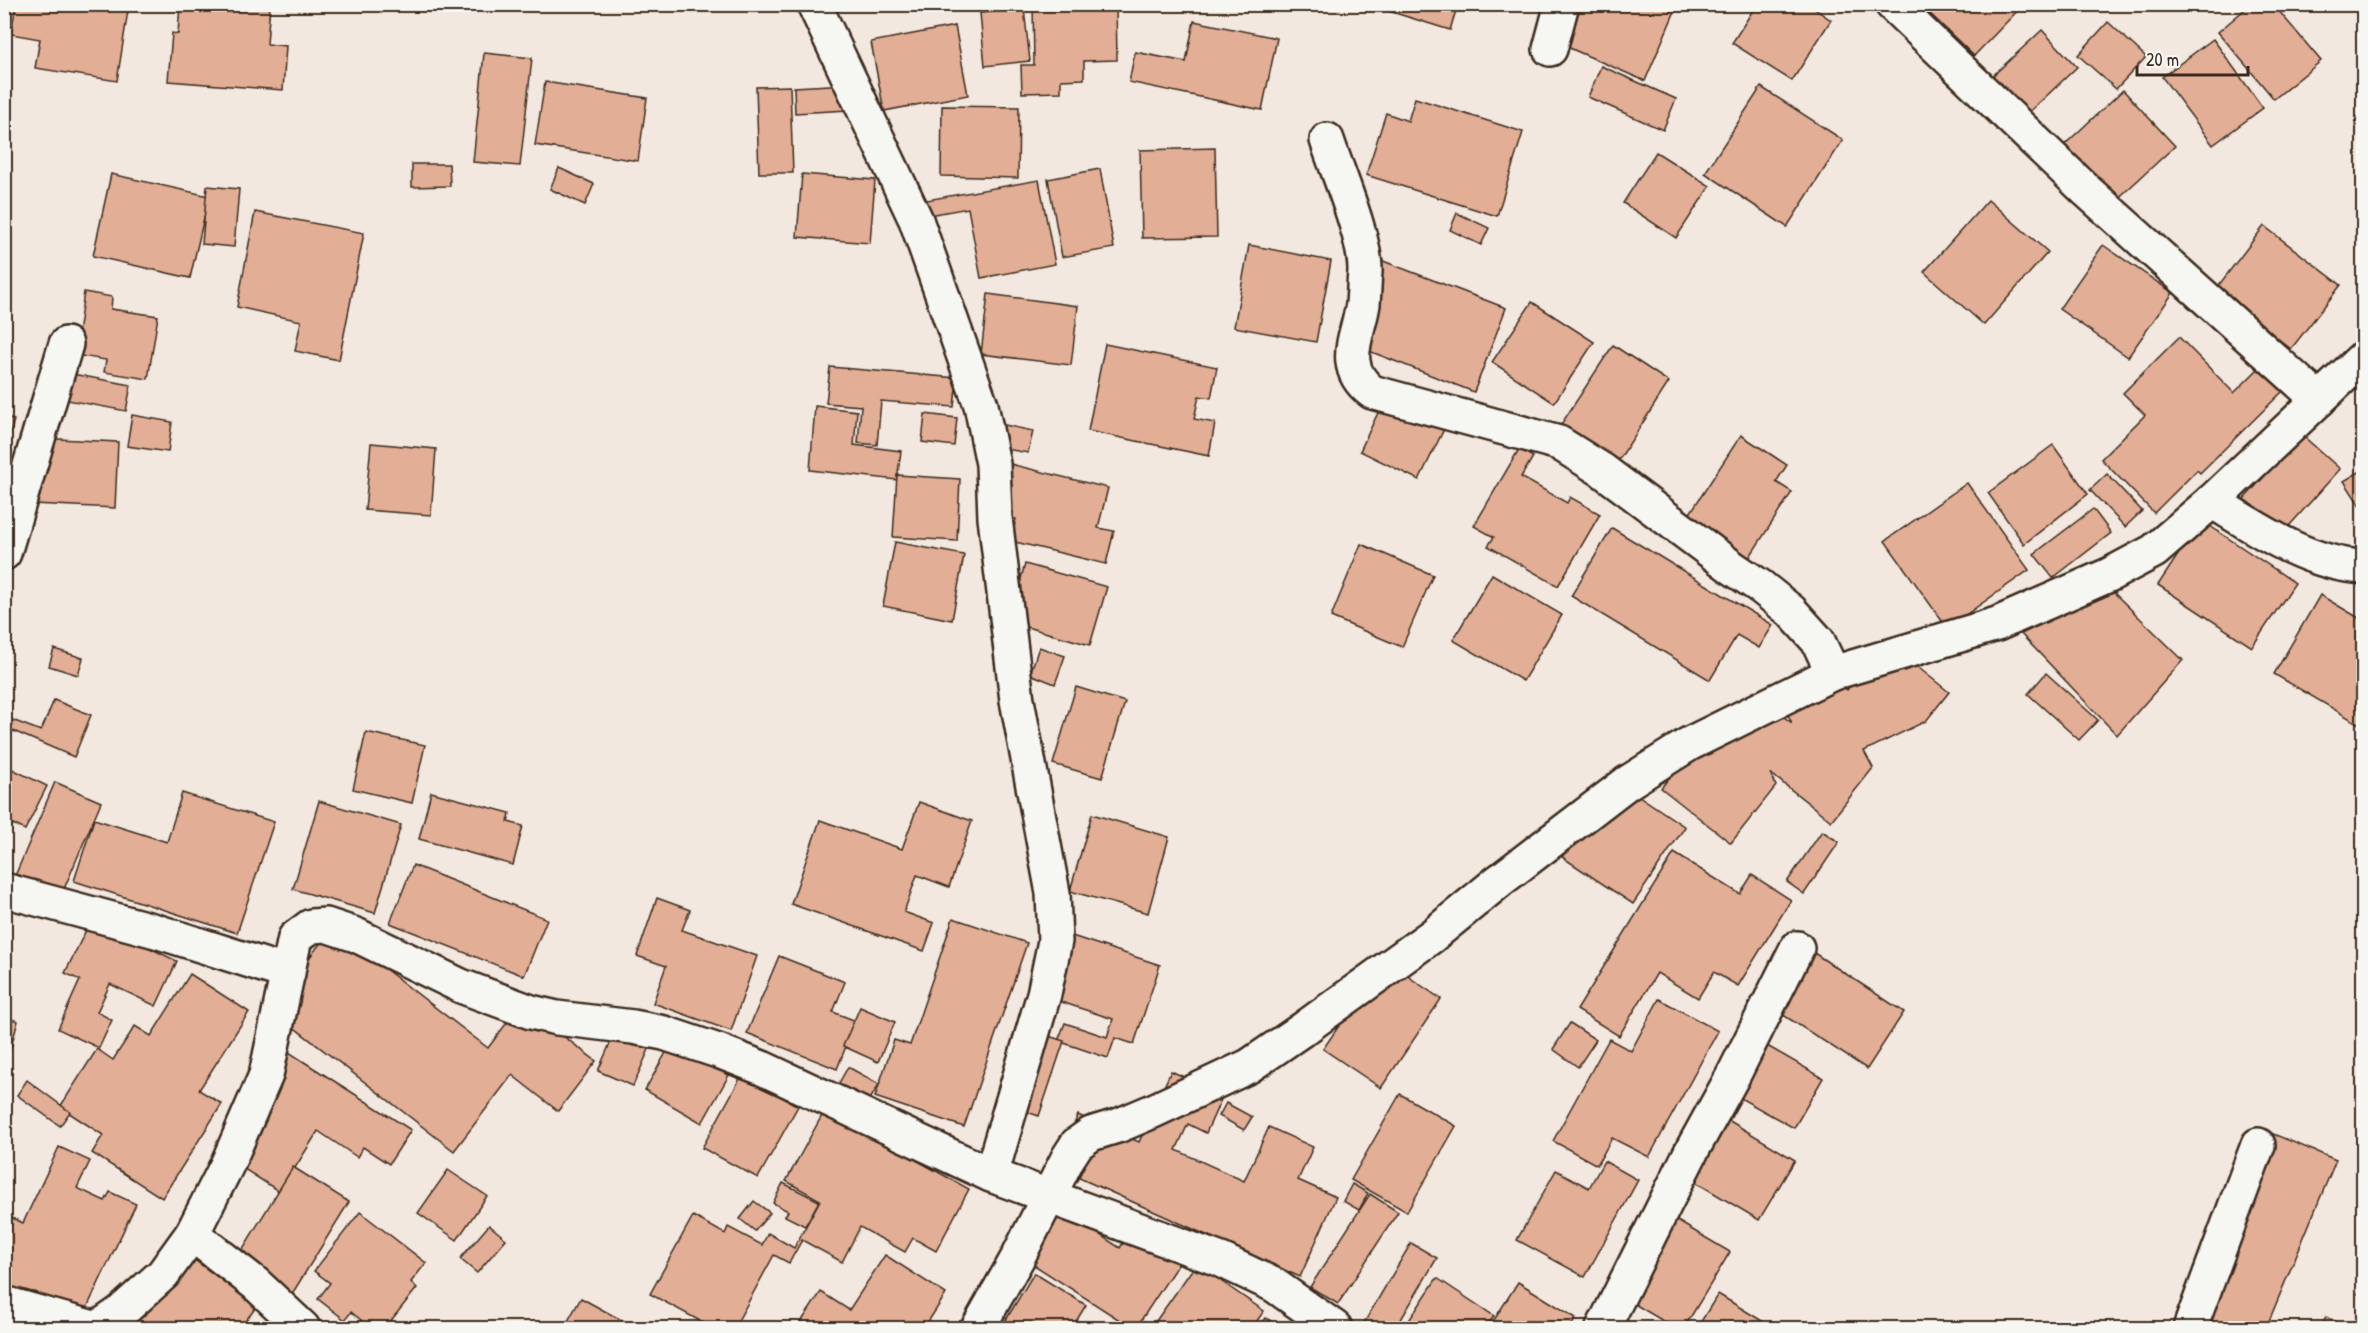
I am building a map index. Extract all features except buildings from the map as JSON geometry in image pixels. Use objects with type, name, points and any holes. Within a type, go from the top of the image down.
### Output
[{"type":"street","points":[[814,4],[916,220],[981,405],[993,464],[995,518],[1017,700],[1053,892],[1055,941],[1044,994],[991,1175]]},
{"type":"street","points":[[1550,49],[1562,4]]},
{"type":"street","points":[[1892,4],[2086,192],[2319,400]]},
{"type":"street","points":[[1327,140],[1360,238],[1365,268],[1363,304],[1351,348],[1355,370],[1361,384],[1372,392],[1559,443],[1602,470],[1791,611],[1818,641],[1833,673]]},
{"type":"street","points":[[4,554],[66,344]]},
{"type":"street","points":[[978,1329],[1068,1158],[1077,1144],[1090,1134],[1120,1125],[1153,1111],[1249,1066],[1432,936],[1499,880],[1627,783],[1689,744],[1833,673],[1997,624],[2109,575],[2154,551],[2212,501],[2364,357]]},
{"type":"street","points":[[2212,501],[2288,547],[2321,558],[2364,567]]},
{"type":"street","points":[[4,890],[156,931],[288,973]]},
{"type":"street","points":[[4,1303],[95,1329],[121,1311],[163,1274],[192,1234],[266,1075],[295,938],[311,926],[326,926],[357,935],[461,986],[531,1012],[557,1018],[664,1033],[762,1068],[991,1175],[1221,1260],[1274,1285],[1335,1329]]},
{"type":"street","points":[[1603,1329],[1691,1152],[1734,1074],[1797,948]]},
{"type":"street","points":[[2190,1329],[2258,1145]]},
{"type":"street","points":[[192,1234],[256,1284],[303,1329]]}]
